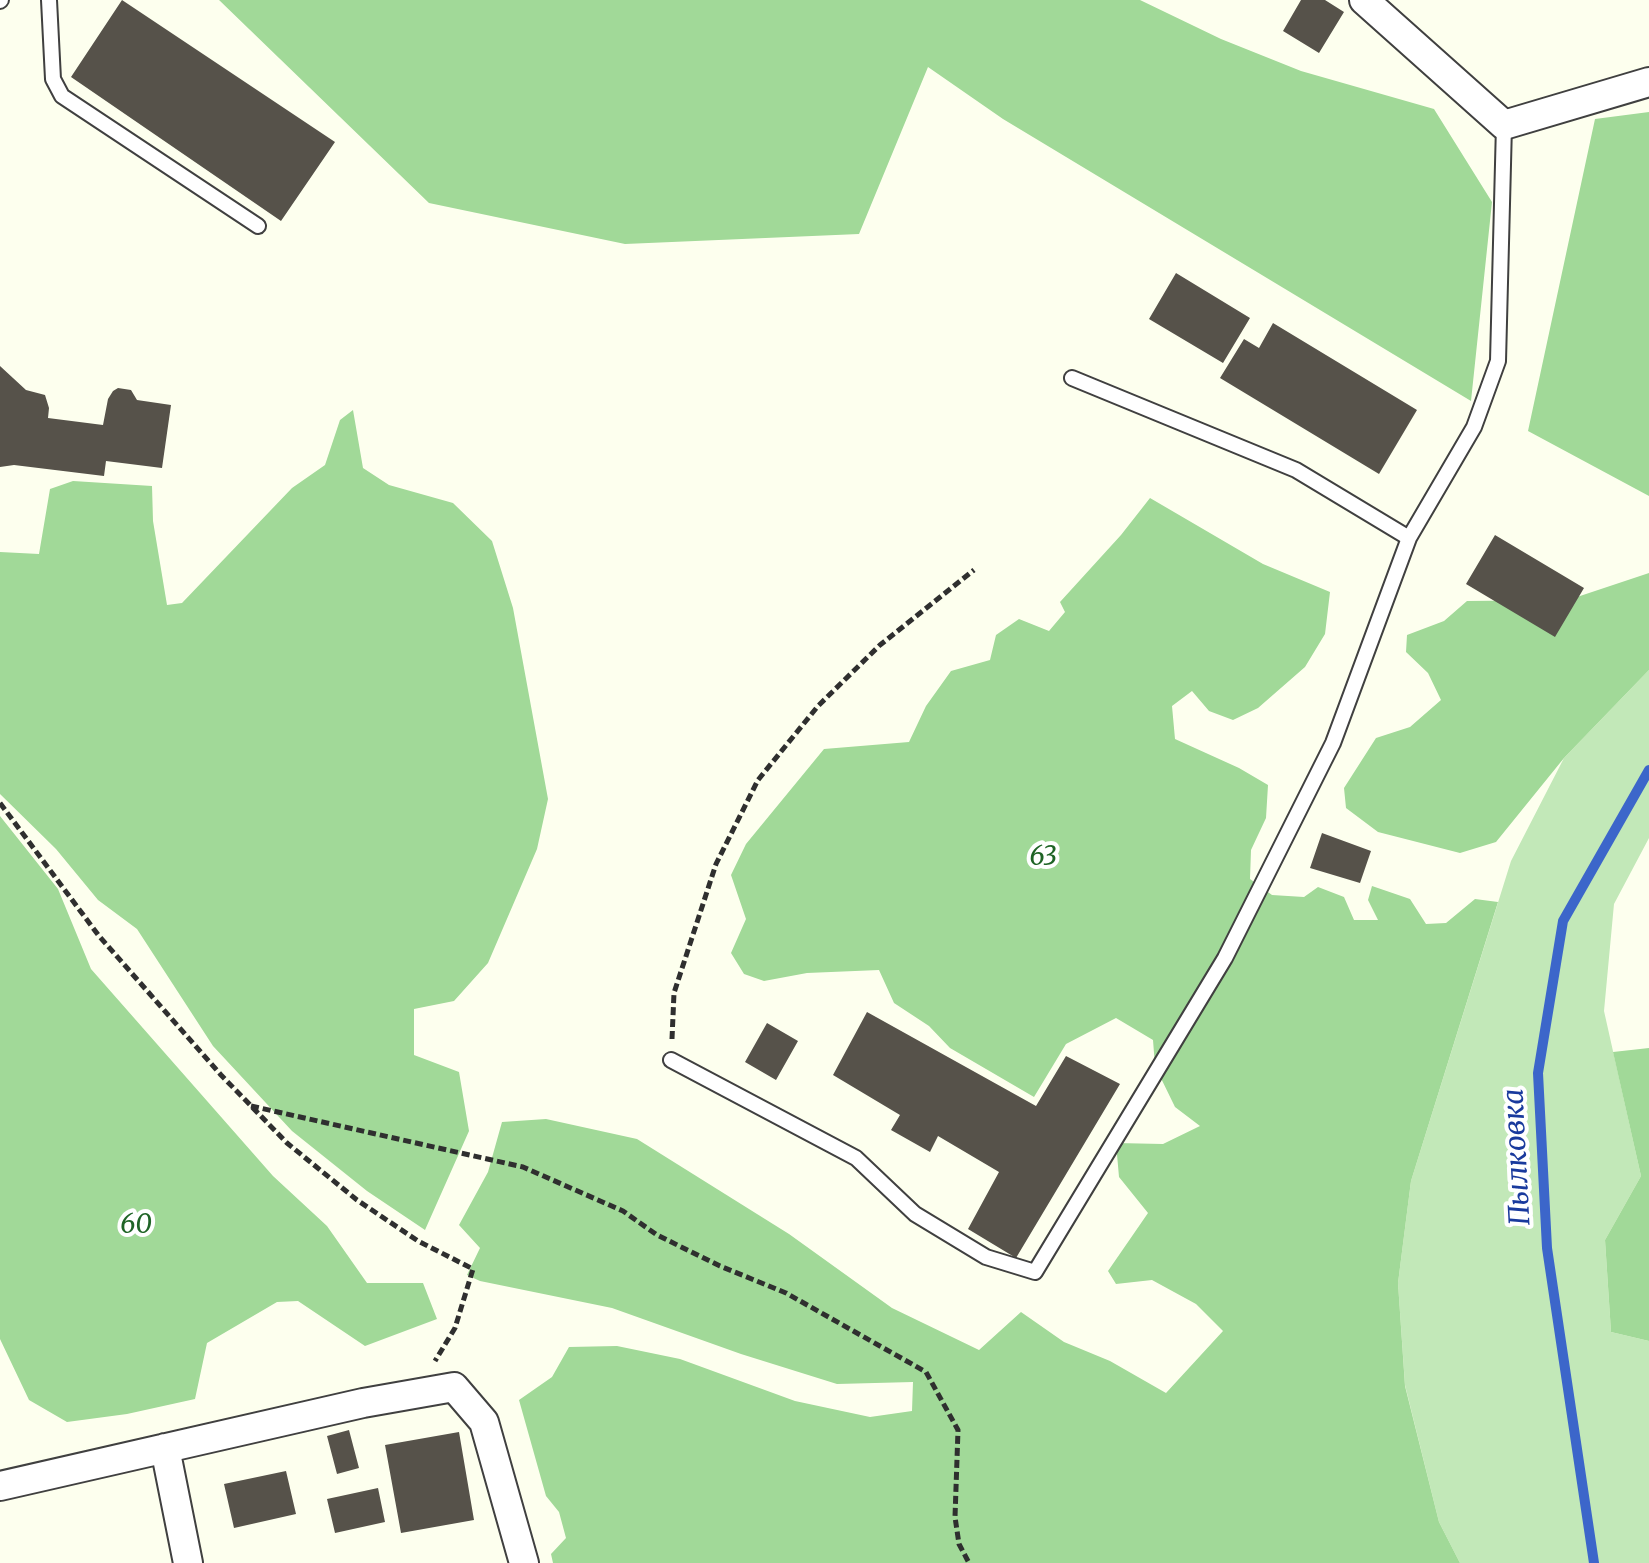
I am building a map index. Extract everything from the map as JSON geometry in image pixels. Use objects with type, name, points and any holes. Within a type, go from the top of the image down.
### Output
[{"type":"street","points":[[1364,0],[1504,125],[1649,82]]},
{"type":"street","points":[[0,1486],[415,1392],[454,1387],[484,1422],[524,1563]]},
{"type":"street","points":[[165,1448],[188,1563]]},
{"type":"lane","points":[[49,0],[53,79],[62,96],[258,226]]},
{"type":"lane","points":[[671,1060],[856,1158],[915,1214],[986,1257],[1035,1272],[1225,958],[1333,743],[1409,538],[1474,427],[1498,361],[1504,125]]},
{"type":"lane","points":[[1072,378],[1296,470],[1409,538]]},
{"type":"path","points":[[671,1060],[674,993],[716,864],[758,780],[828,695],[880,645],[974,570]]},
{"type":"path","points":[[0,803],[99,936],[287,1143],[357,1200],[418,1241],[473,1269],[455,1328],[415,1392]]},
{"type":"path","points":[[251,1106],[523,1167],[623,1211],[657,1235],[707,1260],[786,1293],[926,1372],[958,1430],[955,1517],[959,1544],[969,1563]]},
{"type":"green space","points":[[219,0],[1140,0],[1221,39],[1301,71],[1434,109],[1492,202],[1471,401],[1003,119],[928,67],[859,234],[625,244],[429,203]]},
{"type":"green space","points":[[1649,112],[1649,496],[1528,431],[1595,119]]},
{"type":"green space","points":[[353,410],[363,468],[389,485],[453,503],[492,541],[513,608],[548,799],[537,849],[488,963],[454,1001],[414,1009],[414,1055],[459,1072],[469,1131],[425,1230],[367,1191],[292,1131],[213,1046],[137,929],[98,900],[56,849],[0,794],[0,552],[39,554],[50,489],[73,481],[152,486],[153,521],[167,605],[182,603],[292,488],[325,465],[340,420]]},
{"type":"green space","name":"63","points":[[1150,498],[1263,564],[1330,592],[1325,634],[1305,667],[1258,708],[1233,720],[1209,711],[1192,691],[1172,706],[1175,739],[1268,785],[1266,818],[1251,850],[1250,879],[1272,895],[1304,897],[1318,887],[1344,897],[1354,920],[1378,920],[1368,900],[1372,886],[1410,899],[1426,924],[1446,923],[1475,899],[1498,902],[1411,1181],[1398,1283],[1405,1386],[1439,1522],[1460,1563],[553,1563],[551,1554],[566,1538],[559,1512],[546,1496],[519,1400],[552,1377],[569,1347],[617,1346],[680,1359],[795,1401],[870,1417],[912,1411],[913,1382],[837,1384],[612,1308],[480,1281],[467,1275],[480,1248],[459,1225],[488,1172],[502,1122],[546,1119],[637,1139],[789,1234],[892,1308],[979,1350],[1021,1312],[1064,1342],[1110,1361],[1166,1393],[1223,1331],[1196,1304],[1152,1280],[1116,1284],[1108,1271],[1148,1213],[1119,1177],[1116,1143],[1163,1144],[1200,1126],[1175,1107],[1155,1066],[1153,1040],[1116,1018],[1066,1044],[1034,1097],[950,1048],[929,1026],[894,1003],[879,970],[807,973],[764,981],[744,974],[731,953],[746,919],[731,875],[746,844],[824,749],[909,742],[926,706],[951,671],[990,660],[996,635],[1019,619],[1049,631],[1065,612],[1060,602]]},
{"type":"green space","points":[[1649,573],[1649,670],[1564,758],[1496,842],[1460,853],[1378,832],[1346,808],[1344,788],[1376,738],[1410,727],[1441,700],[1428,673],[1406,652],[1407,635],[1444,621],[1467,601],[1568,600]]},
{"type":"green space","points":[[1649,670],[1649,838],[1614,904],[1604,1011],[1641,1176],[1605,1240],[1611,1332],[1649,1341],[1649,1563],[1460,1563],[1439,1522],[1405,1385],[1398,1283],[1411,1181],[1511,861],[1564,758]]},
{"type":"green space","name":"60","points":[[0,816],[58,889],[91,969],[273,1176],[327,1226],[367,1283],[423,1283],[437,1319],[365,1346],[298,1301],[277,1302],[207,1343],[195,1399],[127,1414],[67,1422],[29,1400],[0,1339]]},
{"type":"green space","points":[[1649,1048],[1649,1341],[1611,1332],[1605,1240],[1641,1176],[1613,1052]]},
{"type":"building","points":[[122,0],[335,142],[281,221],[71,77]]},
{"type":"building","points":[[1301,0],[1325,0],[1344,12],[1319,53],[1283,31]]},
{"type":"building","points":[[1176,273],[1250,318],[1223,363],[1149,319]]},
{"type":"building","points":[[1273,323],[1417,410],[1379,474],[1220,378],[1244,339],[1259,348]]},
{"type":"building","points":[[0,366],[26,390],[45,395],[48,418],[103,425],[108,399],[118,388],[131,390],[137,400],[171,405],[162,468],[106,461],[104,476],[14,465],[0,467]]},
{"type":"building","points":[[1495,535],[1584,588],[1555,637],[1466,584]]},
{"type":"building","points":[[1322,833],[1371,851],[1360,883],[1310,868]]},
{"type":"building","points":[[867,1012],[1036,1106],[1066,1056],[1120,1084],[1016,1258],[968,1229],[999,1172],[938,1136],[930,1152],[891,1130],[900,1115],[833,1075]]},
{"type":"building","points":[[767,1023],[798,1041],[776,1080],[745,1062]]},
{"type":"building","points":[[349,1430],[359,1468],[337,1474],[327,1436]]},
{"type":"building","points":[[459,1432],[474,1520],[401,1533],[385,1445]]},
{"type":"building","points":[[286,1471],[296,1514],[234,1528],[224,1484]]},
{"type":"building","points":[[378,1488],[385,1522],[335,1533],[327,1499]]},
{"type":"waterway","name":"Пылковка","points":[[1594,1563],[1547,1248],[1538,1073],[1563,921],[1649,770]]}]
